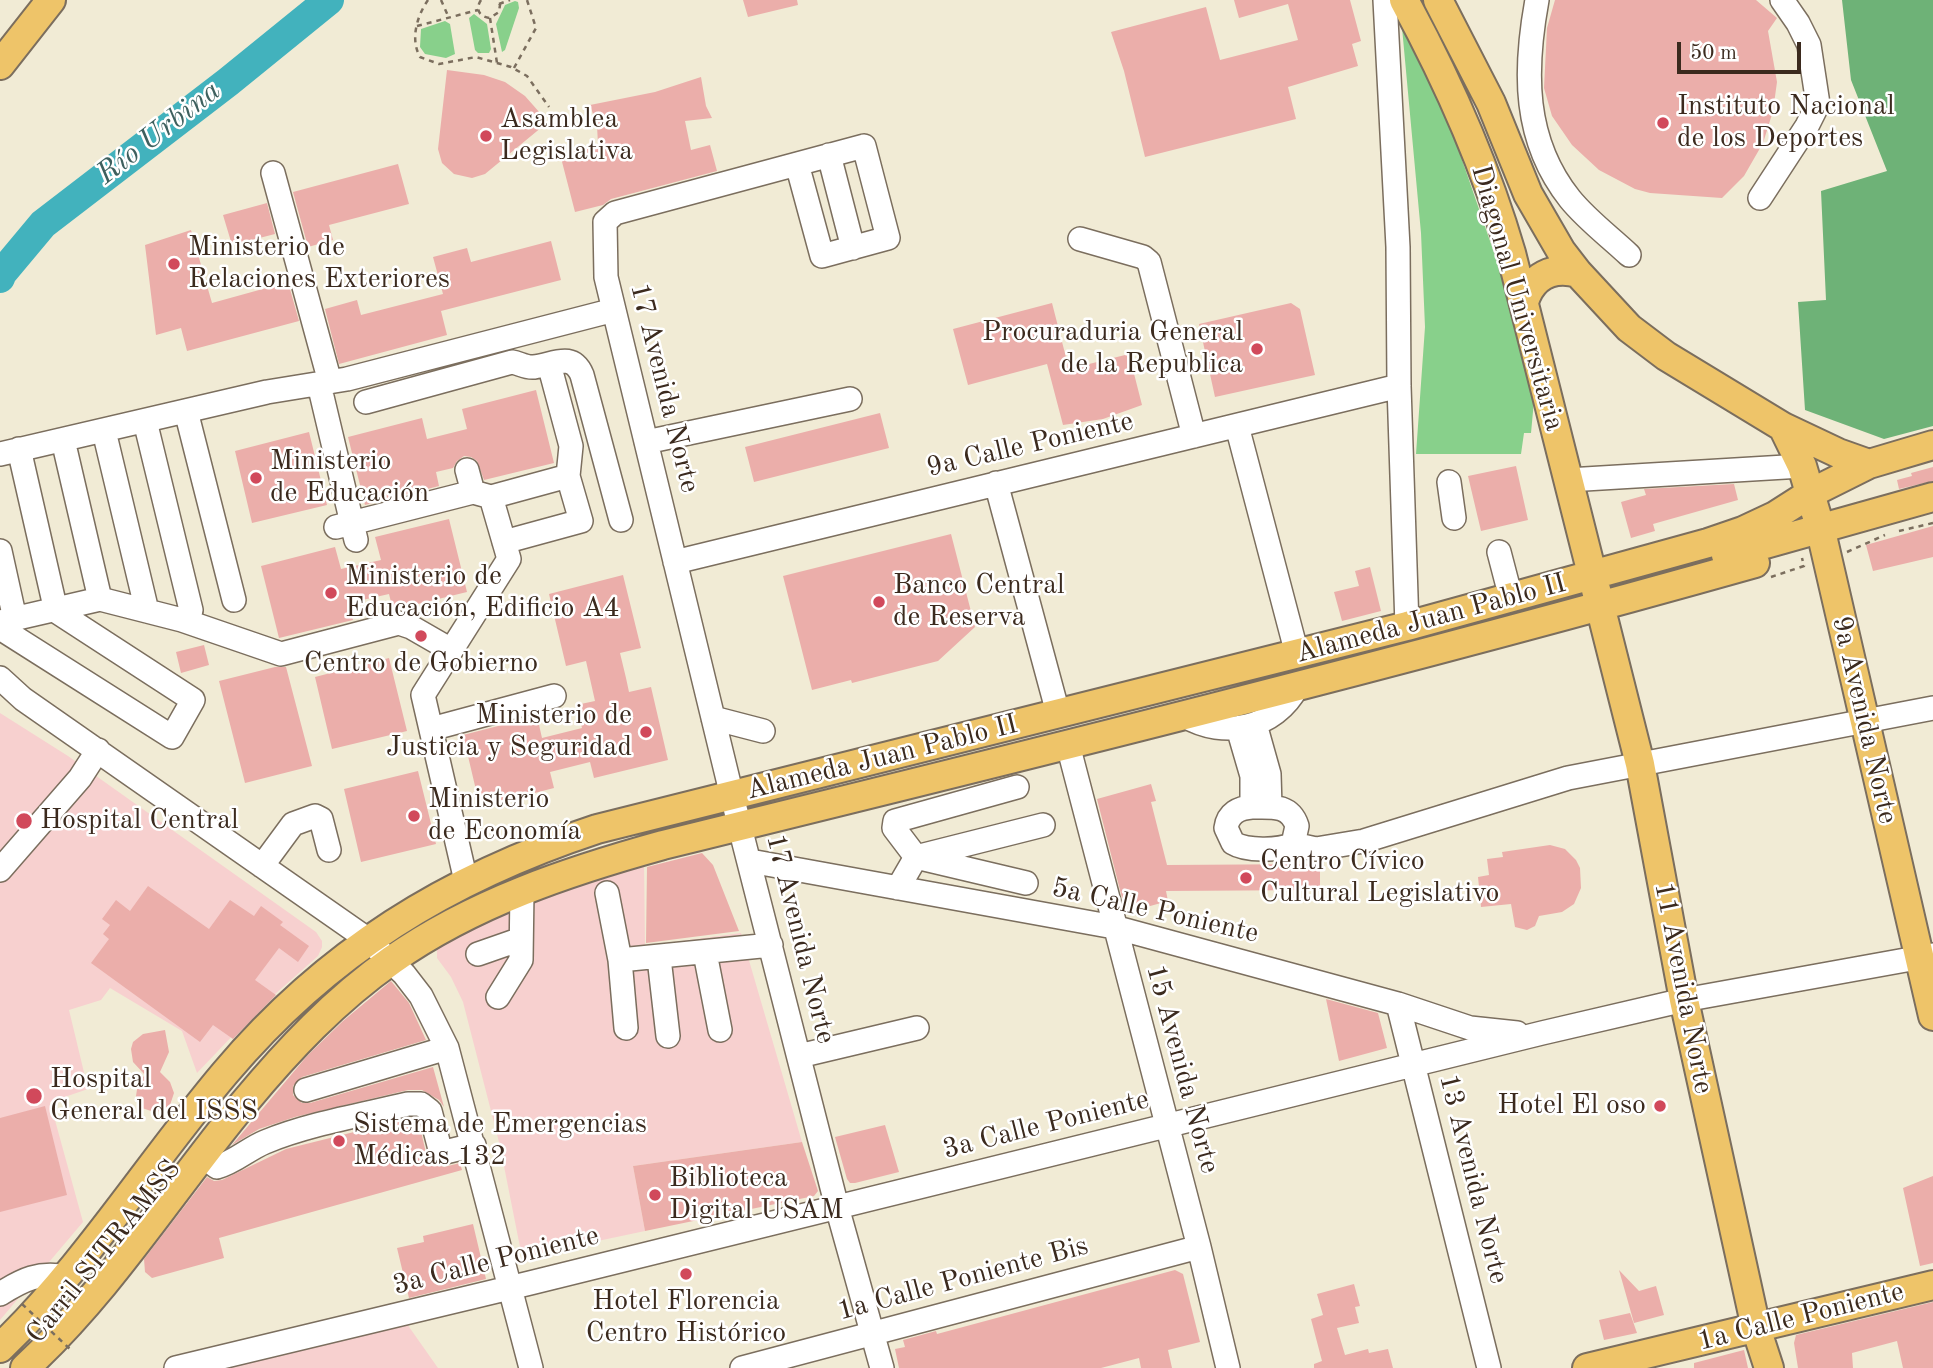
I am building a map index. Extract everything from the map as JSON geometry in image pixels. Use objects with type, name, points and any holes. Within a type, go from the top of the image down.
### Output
[{"type":"main road","points":[[0,65],[51,0]]},
{"type":"main road","name":"Diagonal Universitaria","points":[[1404,0],[1430,48],[1468,130],[1497,208],[1524,302],[1596,592]]},
{"type":"main road","name":"Diagonal Universitaria","points":[[1438,0],[1491,103],[1528,194],[1578,273],[1629,328],[1666,356],[1783,427],[1838,453],[1869,464]]},
{"type":"main road","points":[[1497,208],[1514,220],[1523,219],[1529,215],[1528,194]]},
{"type":"main road","points":[[1524,302],[1534,282],[1544,275],[1567,270],[1578,273]]},
{"type":"main road","name":"9a Avenida Norte","points":[[1783,427],[1802,466],[1819,526],[1864,722],[1925,956],[1933,1016]]},
{"type":"main road","name":"Alameda Juan Pablo II","points":[[1819,526],[1869,464],[1933,445]]},
{"type":"main road","name":"Carril SITRAMSS","points":[[1819,526],[1883,471],[1933,456]]},
{"type":"main road","name":"Carril SITRAMSS","points":[[5,1368],[33,1342],[87,1281],[255,1065],[319,1002],[380,951],[448,911],[533,871],[595,849],[736,811],[1298,673],[1596,592],[1819,526],[1933,497]]},
{"type":"main road","name":"Alameda Juan Pablo II","points":[[0,1348],[66,1277],[225,1073],[264,1030],[380,951],[466,881],[513,859],[597,830],[736,811],[1068,746],[1297,687],[1596,592],[1819,526],[1933,514]]},
{"type":"main road","name":"Alameda Juan Pablo II","points":[[25,1368],[72,1322],[243,1104],[295,1043],[344,998],[380,951],[467,917],[522,891],[736,811],[1058,713],[1511,598],[1596,592],[1775,516],[1819,526]]},
{"type":"main road","name":"11 Avenida Norte","points":[[1596,592],[1640,764],[1684,1000],[1756,1328],[1769,1368]]},
{"type":"main road","name":"1a Calle Poniente","points":[[1587,1368],[1933,1285]]},
{"type":"street","points":[[1385,0],[1398,247],[1399,386],[1407,626]]},
{"type":"street","points":[[1537,0],[1528,50],[1533,123],[1541,147],[1550,170],[1571,201],[1629,255]]},
{"type":"street","points":[[1760,198],[1807,126],[1818,104],[1809,45],[1782,0]]},
{"type":"street","name":"17 Avenida Norte","points":[[853,247],[888,238],[864,146],[615,213],[605,222],[606,277],[736,811],[837,1207],[882,1368]]},
{"type":"street","points":[[797,164],[822,256],[853,247],[829,155]]},
{"type":"street","points":[[273,173],[324,383],[348,530],[477,487],[568,476]]},
{"type":"street","points":[[1080,239],[1143,257],[1149,262],[1194,436]]},
{"type":"street","points":[[5,623],[172,737],[193,700],[56,611],[10,452],[267,392],[360,376],[614,310]]},
{"type":"street","points":[[366,401],[512,362],[531,367],[568,360],[580,370],[621,520]]},
{"type":"street","points":[[504,542],[581,521],[568,476],[571,446],[548,364]]},
{"type":"street","name":"9a Calle Poniente","points":[[675,562],[1399,386]]},
{"type":"street","points":[[646,442],[849,399]]},
{"type":"street","points":[[187,411],[234,600]]},
{"type":"street","points":[[145,421],[191,610],[183,620]]},
{"type":"street","points":[[1237,426],[1297,654]]},
{"type":"street","points":[[104,431],[147,611]]},
{"type":"street","points":[[63,440],[100,599]]},
{"type":"street","points":[[1568,481],[1802,466]]},
{"type":"street","points":[[1449,482],[1448,491],[1454,518]]},
{"type":"street","points":[[996,483],[1058,713]]},
{"type":"street","points":[[466,881],[423,695],[509,559],[504,542],[477,487]]},
{"type":"street","points":[[0,551],[5,623]]},
{"type":"street","points":[[1499,552],[1511,598]]},
{"type":"street","points":[[5,623],[100,599],[183,620],[281,654],[399,624],[411,627],[451,650]]},
{"type":"street","points":[[0,678],[23,699],[380,951],[421,996],[447,1048],[531,1368]]},
{"type":"street","points":[[1185,716],[1204,726],[1246,726],[1281,710],[1297,687]]},
{"type":"street","points":[[0,690],[23,699]]},
{"type":"street","points":[[431,729],[554,696]]},
{"type":"street","points":[[1293,844],[1297,831],[1293,816],[1283,809],[1261,807],[1238,810],[1227,822],[1227,834],[1233,843],[1241,847],[1282,848],[1293,844],[1316,849],[1364,841],[1568,778],[1933,708]]},
{"type":"street","points":[[713,718],[763,731]]},
{"type":"street","points":[[1246,726],[1252,776],[1261,807]]},
{"type":"street","name":"15 Avenida Norte","points":[[1068,746],[1228,1368]]},
{"type":"street","points":[[0,870],[80,778],[98,750]]},
{"type":"street","points":[[1017,787],[895,821],[894,828],[916,857],[1026,883]]},
{"type":"street","points":[[262,866],[293,824],[315,816],[321,819],[329,850]]},
{"type":"street","points":[[898,888],[916,857],[1043,825]]},
{"type":"street","name":"5a Calle Poniente","points":[[750,861],[1114,928],[1398,1004],[1470,1028],[1542,1033]]},
{"type":"street","points":[[498,997],[520,966],[522,891]]},
{"type":"street","points":[[607,893],[620,960],[626,1028]]},
{"type":"street","points":[[478,954],[521,939]]},
{"type":"street","points":[[620,960],[771,946]]},
{"type":"street","points":[[705,953],[720,1030]]},
{"type":"street","name":"3a Calle Poniente","points":[[176,1368],[1542,1033],[1684,1000],[1925,956]]},
{"type":"street","points":[[659,958],[668,1036]]},
{"type":"street","name":"13 Avenida Norte","points":[[1398,1004],[1489,1368]]},
{"type":"street","points":[[799,1056],[917,1028]]},
{"type":"street","points":[[306,1090],[447,1048]]},
{"type":"street","points":[[202,1156],[217,1167],[231,1163],[262,1143],[283,1135],[408,1104],[421,1104],[430,1111],[441,1153],[474,1145]]},
{"type":"street","name":"1a Calle Poniente Bis","points":[[742,1368],[1199,1247]]},
{"type":"street","points":[[0,1294],[28,1277],[50,1273],[66,1277]]},
{"type":"path","points":[[428,0],[419,15],[416,27],[417,51],[423,59],[439,64],[476,57],[514,68],[531,81],[549,107]]},
{"type":"path","points":[[441,0],[449,18]]},
{"type":"path","points":[[478,10],[481,0]]},
{"type":"path","points":[[478,10],[483,17],[490,18],[499,12],[498,2],[510,0]]},
{"type":"path","points":[[514,68],[537,28],[527,0]]},
{"type":"path","points":[[416,27],[478,10]]},
{"type":"path","points":[[490,18],[497,63]]},
{"type":"path","points":[[1898,532],[1933,523]]},
{"type":"path","points":[[1819,526],[1886,535]]},
{"type":"path","points":[[22,1304],[71,1350]]},
{"type":"shaded area","points":[[0,713],[68,756],[316,932],[322,941],[322,947],[318,956],[257,1010],[197,1073],[182,1031],[110,988],[101,1000],[69,1010],[88,1089],[50,1102],[83,1222],[0,1320]]},
{"type":"shaded area","points":[[644,862],[645,946],[741,933],[802,1142],[633,1166],[645,1231],[522,1257],[500,1146],[463,1002],[451,977],[437,958],[437,950],[448,940],[521,903]]},
{"type":"shaded area","points":[[407,1324],[438,1368],[228,1368]]},
{"type":"green space","points":[[1842,0],[1933,0],[1933,426],[1884,439],[1805,410],[1798,302],[1826,300],[1821,191],[1887,171],[1851,80]]},
{"type":"green space","points":[[518,2],[519,8],[502,52],[496,24],[505,5]]},
{"type":"green space","points":[[1400,6],[1427,58],[1521,331],[1535,390],[1531,433],[1524,433],[1521,454],[1416,454],[1425,327],[1421,233]]},
{"type":"green space","points":[[474,14],[487,24],[491,49],[489,53],[478,53],[475,50],[469,18]]},
{"type":"green space","points":[[445,21],[450,24],[455,54],[446,58],[425,54],[420,47],[421,29]]},
{"type":"building","points":[[743,0],[797,0],[798,5],[748,17]]},
{"type":"building","points":[[1234,0],[1350,0],[1361,41],[1352,44],[1358,66],[1288,87],[1296,119],[1145,157],[1124,71],[1111,32],[1206,7],[1220,60],[1298,40],[1288,4],[1239,18]]},
{"type":"building","name":"Instituto Nacional de los Deportes","points":[[1555,0],[1756,0],[1777,18],[1768,31],[1777,82],[1773,111],[1763,143],[1744,176],[1722,198],[1650,193],[1635,189],[1599,170],[1572,145],[1552,116],[1544,88],[1547,28]]},
{"type":"building","name":"Asamblea Legislativa","points":[[447,70],[484,75],[505,82],[525,96],[548,122],[485,174],[472,178],[454,174],[442,163],[438,149]]},
{"type":"building","points":[[701,77],[706,106],[712,118],[685,121],[691,150],[710,145],[717,171],[611,199],[603,205],[575,212],[560,154],[598,144],[597,126],[590,105],[655,92]]},
{"type":"building","points":[[398,164],[409,204],[329,225],[333,240],[308,247],[293,192]]},
{"type":"building","points":[[267,203],[275,234],[232,245],[223,215]]},
{"type":"building","points":[[191,230],[212,303],[288,282],[299,321],[187,351],[181,328],[156,335],[145,245]]},
{"type":"building","points":[[551,241],[561,280],[441,311],[447,335],[339,364],[325,309],[357,300],[361,315],[443,294],[433,257],[467,248],[471,262]]},
{"type":"building","points":[[1052,303],[1069,369],[1129,354],[1142,405],[1103,419],[1063,425],[1047,364],[968,385],[953,329]]},
{"type":"building","name":"Procuraduria General de la Republica","points":[[1291,303],[1300,309],[1315,375],[1215,397],[1199,324]]},
{"type":"building","points":[[536,390],[554,463],[484,480],[477,461],[464,456],[453,468],[436,472],[439,486],[365,505],[348,437],[422,418],[427,439],[467,429],[462,409]]},
{"type":"building","points":[[880,413],[889,448],[754,482],[745,447]]},
{"type":"building","name":"Ministerio de Educación","points":[[309,432],[327,505],[252,523],[235,451]]},
{"type":"building","points":[[1516,466],[1528,520],[1481,531],[1468,476]]},
{"type":"building","points":[[1933,467],[1933,481],[1899,489],[1897,480]]},
{"type":"building","points":[[1734,484],[1738,500],[1653,524],[1655,531],[1631,538],[1621,502],[1646,495],[1644,489]]},
{"type":"building","points":[[449,519],[467,592],[393,610],[389,594],[349,603],[353,620],[279,638],[261,566],[335,547],[341,569],[381,560],[375,537]]},
{"type":"building","points":[[1933,526],[1933,557],[1873,571],[1866,545]]},
{"type":"building","name":"Banco Central de Reserva","points":[[951,534],[975,627],[938,661],[852,683],[851,680],[812,690],[783,576]]},
{"type":"building","points":[[1370,567],[1381,611],[1342,621],[1334,592],[1359,586],[1355,571]]},
{"type":"building","points":[[623,575],[641,648],[620,653],[629,692],[651,687],[668,760],[594,778],[590,762],[550,772],[554,788],[480,807],[463,735],[537,716],[542,738],[582,728],[576,705],[595,701],[586,661],[566,666],[549,594]]},
{"type":"building","points":[[204,645],[209,665],[181,673],[176,652]]},
{"type":"building","name":"Ministerio de Economía","points":[[389,658],[407,731],[332,749],[315,677]]},
{"type":"building","points":[[275,667],[286,667],[312,766],[245,783],[219,681]]},
{"type":"building","name":"Ministerio de Economía","points":[[418,771],[436,844],[361,862],[344,789]]},
{"type":"building","points":[[1151,784],[1156,801],[1151,802],[1167,865],[1320,864],[1320,890],[1166,891],[1168,901],[1136,910],[1132,896],[1122,898],[1097,799]]},
{"type":"building","points":[[1550,845],[1565,849],[1580,868],[1581,888],[1574,904],[1562,912],[1539,916],[1535,926],[1527,930],[1515,927],[1511,904],[1481,907],[1478,877],[1489,875],[1487,859],[1503,857],[1502,852]]},
{"type":"building","points":[[702,853],[713,865],[739,931],[646,943],[647,867]]},
{"type":"building","points":[[148,886],[209,929],[230,900],[254,916],[261,906],[283,922],[280,925],[309,946],[298,962],[279,948],[255,980],[276,995],[233,1039],[213,1025],[200,1042],[91,963],[109,939],[103,934],[110,925],[102,919],[116,900],[130,911]]},
{"type":"building","points":[[391,981],[409,1003],[426,1040],[302,1077],[293,1086],[293,1095],[302,1103],[310,1103],[433,1067],[452,1136],[444,1107],[439,1100],[422,1090],[408,1090],[295,1117],[259,1129],[232,1145],[307,1056],[343,1021]]},
{"type":"building","points":[[1326,999],[1378,1013],[1387,1048],[1339,1061]]},
{"type":"building","points":[[165,1030],[169,1052],[160,1072],[170,1082],[174,1093],[170,1105],[154,1112],[142,1108],[136,1096],[138,1083],[145,1075],[133,1062],[131,1049],[133,1042],[143,1034]]},
{"type":"building","points":[[45,1106],[67,1195],[0,1212],[0,1118]]},
{"type":"building","points":[[410,1118],[418,1119],[427,1157],[432,1163],[444,1167],[460,1163],[462,1170],[219,1238],[224,1258],[152,1278],[145,1272],[144,1259],[207,1177],[214,1181],[222,1180],[286,1149]]},
{"type":"building","points":[[885,1125],[899,1172],[850,1183],[835,1137]]},
{"type":"building","points":[[802,1142],[818,1191],[814,1196],[645,1231],[633,1166]]},
{"type":"building","points":[[1933,1176],[1933,1263],[1920,1266],[1903,1188]]},
{"type":"building","points":[[473,1224],[486,1279],[409,1298],[397,1248],[424,1242],[423,1236]]},
{"type":"building","points":[[1175,1270],[1183,1274],[1200,1342],[1168,1350],[1172,1368],[1141,1368],[1139,1358],[1101,1368],[899,1368],[895,1349],[905,1347],[903,1340],[936,1331],[937,1334]]},
{"type":"building","points":[[1619,1270],[1639,1291],[1656,1286],[1664,1315],[1634,1323]]},
{"type":"building","points":[[1354,1284],[1360,1306],[1355,1307],[1359,1323],[1337,1328],[1345,1355],[1368,1349],[1369,1353],[1388,1349],[1393,1368],[1314,1368],[1314,1364],[1322,1361],[1311,1319],[1323,1315],[1317,1294]]},
{"type":"building","points":[[1933,1302],[1933,1368],[1903,1368],[1897,1341],[1852,1353],[1853,1368],[1798,1368],[1794,1343],[1796,1335]]},
{"type":"building","points":[[1630,1313],[1637,1333],[1604,1340],[1599,1320]]},
{"type":"building","points":[[1744,1350],[1748,1368],[1694,1368],[1694,1363]]},
{"type":"waterway","name":"Río Urbina","points":[[0,278],[43,224],[228,82],[329,0]]},
{"type":"place","name":"Instituto Nacional de los Deportes","points":[[1663,123]]},
{"type":"place","name":"Asamblea Legislativa","points":[[486,136]]},
{"type":"place","name":"Ministerio de Relaciones Exteriores","points":[[174,264]]},
{"type":"place","name":"Procuraduria General de la Republica","points":[[1257,349]]},
{"type":"place","name":"Ministerio de Educación","points":[[256,478]]},
{"type":"place","name":"Ministerio de Educación, Edificio A4","points":[[331,593]]},
{"type":"place","name":"Banco Central de Reserva","points":[[879,602]]},
{"type":"place","name":"Centro de Gobierno","points":[[421,636]]},
{"type":"place","name":"Ministerio de Justicia y Seguridad","points":[[646,732]]},
{"type":"place","name":"Ministerio de Economía","points":[[414,816]]},
{"type":"place","name":"Hospital Central","points":[[24,821]]},
{"type":"place","name":"Centro Cívico Cultural Legislativo","points":[[1246,878]]},
{"type":"place","name":"Hospital General del ISSS","points":[[34,1096]]},
{"type":"place","name":"Hotel El oso","points":[[1660,1106]]},
{"type":"place","name":"Sistema de Emergencias Médicas 132","points":[[339,1141]]},
{"type":"place","name":"Biblioteca Digital USAM","points":[[655,1195]]},
{"type":"place","name":"Hotel Florencia Centro Histórico","points":[[686,1274]]}]
